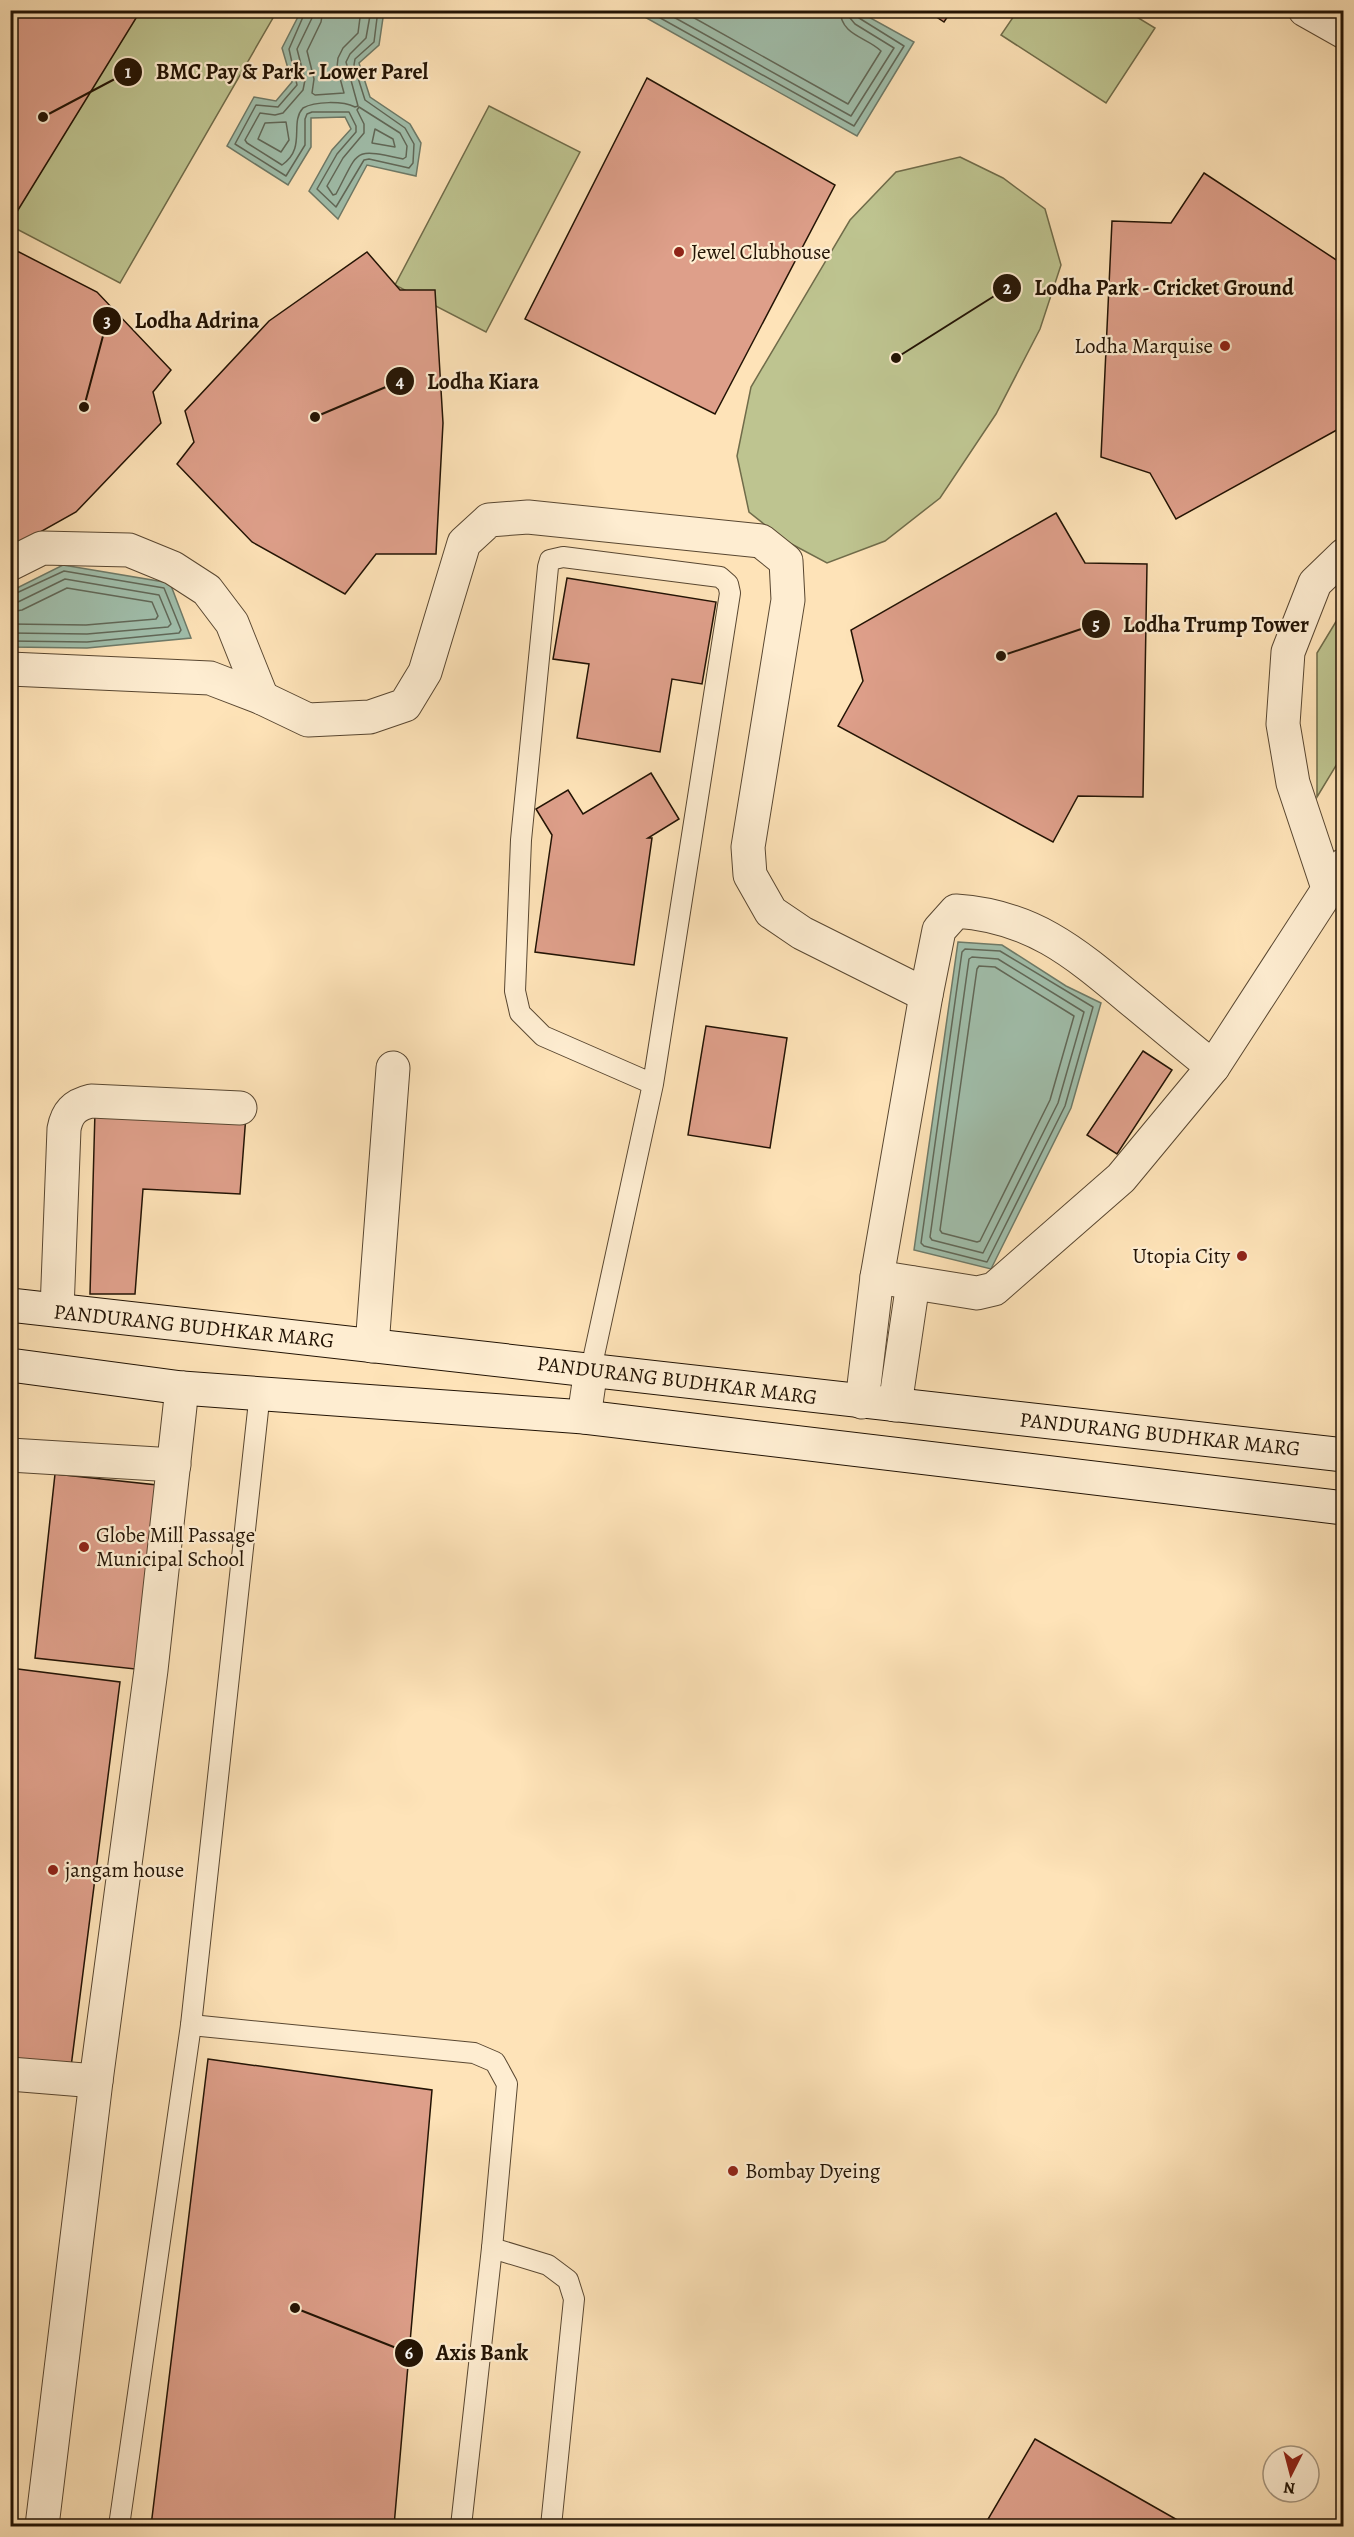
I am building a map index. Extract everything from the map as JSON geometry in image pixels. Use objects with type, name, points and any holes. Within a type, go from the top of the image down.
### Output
[{"type":"street","points":[[1305,10],[1344,32]]},
{"type":"street","points":[[10,669],[210,678],[262,698],[308,720],[370,717],[405,705],[425,672],[464,543],[489,520],[528,517],[760,540],[786,561],[788,600],[748,847],[750,875],[771,912],[802,933],[926,995]]},
{"type":"street","points":[[10,564],[42,548],[129,550],[172,568],[207,590],[232,623],[262,698]]},
{"type":"street","points":[[877,1278],[977,1293],[994,1289],[1120,1178],[1213,1067],[1336,877],[1293,783],[1283,724],[1288,652],[1316,583],[1344,555]]},
{"type":"street","points":[[862,1402],[877,1278],[926,995],[939,930],[956,911],[984,913],[1032,929],[1074,951],[1213,1067]]},
{"type":"street","points":[[372,1346],[393,1068]]},
{"type":"street","points":[[57,1310],[64,1129],[67,1116],[78,1104],[91,1101],[240,1108]]},
{"type":"street","points":[[895,1405],[913,1283]]},
{"type":"street","name":"PANDURANG BUDHKAR MARG","points":[[10,1305],[1344,1455]]},
{"type":"street","points":[[10,1365],[182,1388],[584,1417],[1344,1508]]},
{"type":"street","points":[[584,1417],[591,1369]]},
{"type":"street","points":[[42,2526],[96,2081],[150,1682],[182,1388]]},
{"type":"street","points":[[1271,1499],[1276,1447]]},
{"type":"street","points":[[10,1455],[174,1464]]},
{"type":"street","points":[[10,2074],[96,2081]]},
{"type":"lane","points":[[591,1369],[653,1084],[730,593],[728,584],[720,578],[563,557],[550,560],[548,567],[521,840],[514,991],[520,1013],[543,1035],[653,1084]]},
{"type":"lane","points":[[119,2526],[191,2025],[260,1392]]},
{"type":"lane","points":[[191,2025],[474,2053],[495,2062],[507,2084],[492,2248],[461,2526]]},
{"type":"lane","points":[[492,2248],[548,2265],[568,2280],[574,2299],[551,2526]]},
{"type":"green space","points":[[1018,10],[1127,11],[1155,28],[1106,103],[1001,35]]},
{"type":"green space","points":[[51,11],[277,11],[120,283],[11,226],[10,77]]},
{"type":"green space","points":[[489,106],[580,152],[486,332],[395,285]]},
{"type":"green space","points":[[960,157],[1003,178],[1045,209],[1061,265],[1040,329],[996,414],[940,498],[885,541],[827,563],[784,540],[749,512],[737,456],[751,387],[850,220],[896,172]]},
{"type":"green space","points":[[1343,610],[1343,754],[1317,797],[1317,653]]},
{"type":"water","points":[[301,11],[384,11],[379,45],[359,63],[370,97],[410,124],[421,143],[416,176],[367,165],[338,219],[309,191],[332,150],[351,129],[345,117],[311,118],[311,147],[288,185],[227,146],[254,97],[276,101],[292,82],[282,48]]},
{"type":"water","points":[[634,11],[858,11],[914,42],[857,136]]},
{"type":"water","points":[[63,565],[170,583],[191,638],[87,648],[11,647],[11,591]]},
{"type":"water","points":[[958,942],[1002,945],[1066,986],[1101,1003],[1071,1108],[991,1269],[914,1250]]},
{"type":"building","points":[[10,10],[141,10],[10,223]]},
{"type":"building","points":[[926,10],[952,10],[944,22]]},
{"type":"building","name":"Jewel Clubhouse","points":[[647,78],[835,185],[715,414],[525,319]]},
{"type":"building","name":"Lodha Marquise","points":[[1204,173],[1344,265],[1344,426],[1176,519],[1150,473],[1101,457],[1112,221],[1171,223]]},
{"type":"building","points":[[17,251],[97,292],[171,370],[153,392],[161,423],[76,512],[10,549],[10,260]]},
{"type":"building","points":[[367,252],[400,290],[435,290],[443,423],[436,554],[376,554],[345,594],[252,542],[177,464],[194,442],[185,411],[269,321]]},
{"type":"building","points":[[1056,513],[1085,563],[1147,564],[1143,797],[1078,796],[1053,842],[838,726],[863,681],[851,630]]},
{"type":"building","points":[[567,578],[716,602],[702,684],[672,679],[660,752],[577,738],[589,664],[553,659]]},
{"type":"building","points":[[651,773],[679,819],[648,838],[652,838],[634,965],[535,952],[552,835],[536,809],[568,790],[583,814]]},
{"type":"building","points":[[706,1026],[787,1038],[770,1148],[688,1135]]},
{"type":"building","points":[[1143,1051],[1172,1070],[1117,1154],[1087,1135]]},
{"type":"building","points":[[95,1111],[246,1115],[240,1194],[143,1189],[135,1294],[90,1294]]},
{"type":"building","points":[[55,1474],[157,1485],[135,1669],[35,1658]]},
{"type":"building","name":"jangam house","points":[[10,1668],[120,1682],[71,2067],[10,2059]]},
{"type":"building","points":[[208,2059],[432,2090],[394,2526],[151,2526]]},
{"type":"building","points":[[1035,2439],[1151,2505],[1188,2526],[984,2526]]},
{"type":"place","name":"BMC Pay & Park - Lower Parel","points":[[43,117]]},
{"type":"place","name":"Jewel Clubhouse","points":[[679,252]]},
{"type":"place","name":"Lodha Marquise","points":[[1225,346]]},
{"type":"place","name":"Lodha Park - Cricket Ground","points":[[896,358]]},
{"type":"place","name":"Lodha Adrina","points":[[84,407]]},
{"type":"place","name":"Lodha Kiara","points":[[315,417]]},
{"type":"place","name":"Lodha Trump Tower","points":[[1001,656]]},
{"type":"place","name":"Utopia City","points":[[1242,1256]]},
{"type":"place","name":"Globe Mill Passage Municipal School","points":[[84,1547]]},
{"type":"place","name":"jangam house","points":[[53,1870]]},
{"type":"place","name":"Bombay Dyeing","points":[[733,2171]]},
{"type":"place","name":"Axis Bank","points":[[295,2308]]}]
